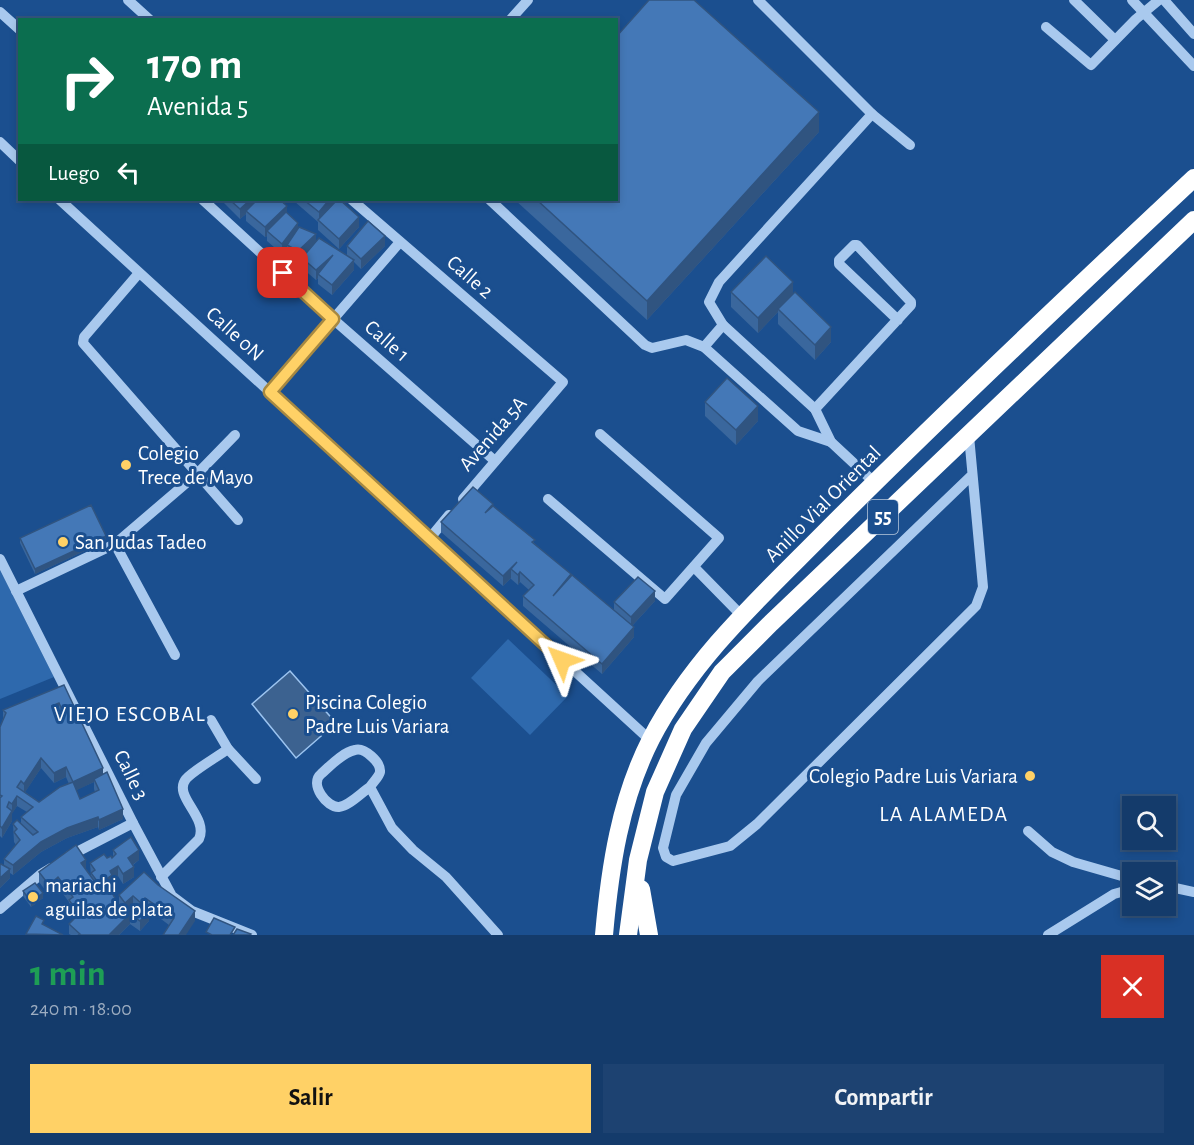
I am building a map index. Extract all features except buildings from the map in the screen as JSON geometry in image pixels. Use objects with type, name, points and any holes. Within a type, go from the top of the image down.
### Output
[{"type":"highway","name":"Anillo Vial Oriental","points":[[604,935],[616,839],[630,789],[650,740],[676,695],[706,654],[875,483],[1194,178]]},
{"type":"highway","name":"55","points":[[628,935],[638,860],[655,792],[683,729],[722,672],[1194,220]]},
{"type":"highway","points":[[638,860],[643,909],[649,935]]},
{"type":"street","points":[[128,0],[148,18]]},
{"type":"street","points":[[512,18],[528,0]]},
{"type":"street","points":[[758,0],[872,114],[910,145]]},
{"type":"street","points":[[1074,0],[1115,40]]},
{"type":"street","points":[[1132,0],[1194,66]]},
{"type":"street","points":[[1046,27],[1091,65],[1143,12],[1159,0]]},
{"type":"street","points":[[1164,0],[1194,34]]},
{"type":"street","points":[[0,12],[18,28]]},
{"type":"street","points":[[872,114],[719,282],[709,302],[723,325],[815,409],[831,442],[875,483]]},
{"type":"street","points":[[0,142],[18,159]]},
{"type":"street","name":"Calle 0N","points":[[61,201],[650,740]]},
{"type":"street","name":"Calle 1","points":[[204,201],[333,319],[495,461]]},
{"type":"street","name":"Calle 2","points":[[353,201],[563,382]]},
{"type":"street","points":[[491,201],[645,345],[652,348],[686,340],[704,347],[798,431],[831,442]]},
{"type":"street","points":[[270,392],[400,242]]},
{"type":"street","points":[[815,409],[898,320],[911,305],[911,302],[858,245],[854,245],[839,260],[839,264],[898,320]]},
{"type":"street","points":[[139,273],[84,337],[83,343],[238,520]]},
{"type":"street","points":[[704,347],[723,325]]},
{"type":"street","name":"Avenida 5A","points":[[430,538],[563,382]]},
{"type":"street","points":[[548,499],[665,599],[719,538],[600,434]]},
{"type":"street","points":[[16,591],[116,544],[198,473],[235,435]]},
{"type":"street","points":[[969,435],[983,587],[976,606],[757,824],[730,846],[673,861],[666,857],[663,848],[676,795],[706,743],[758,681],[972,475]]},
{"type":"street","points":[[116,544],[175,655]]},
{"type":"street","name":"Calle 3","points":[[0,559],[60,689],[172,896],[192,910],[252,935]]},
{"type":"street","points":[[694,567],[742,616]]},
{"type":"street","points":[[211,720],[228,749],[256,779]]},
{"type":"street","points":[[161,877],[199,839],[202,832],[201,824],[182,788],[186,780],[228,749]]},
{"type":"street","points":[[355,749],[363,750],[381,769],[380,775],[369,787],[342,806],[336,807],[331,806],[315,783],[318,777],[355,749]]},
{"type":"street","points":[[369,787],[392,828],[413,850],[446,877],[498,935]]},
{"type":"street","points":[[0,909],[40,874],[76,852],[133,823]]},
{"type":"street","points":[[1028,831],[1053,852],[1073,862],[1122,876]]},
{"type":"street","points":[[1176,888],[1194,892]]},
{"type":"street","points":[[1048,935],[1114,894],[1122,892]]},
{"type":"shaded area","points":[[0,570],[54,677],[0,699]]},
{"type":"shaded area","points":[[508,639],[568,696],[530,735],[471,678]]},
{"type":"shaded area","name":"Piscina Colegio Padre Luis Variara","points":[[290,671],[336,723],[296,758],[252,704]]},
{"type":"place","name":"Colegio Trece de Mayo","points":[[126,465]]},
{"type":"place","name":"San Judas Tadeo","points":[[63,542]]},
{"type":"place","name":"Piscina Colegio Padre Luis Variara","points":[[293,714]]},
{"type":"place","name":"Colegio Padre Luis Variara","points":[[1030,776]]},
{"type":"place","name":"mariachi aguilas de plata","points":[[33,897]]},
{"type":"district","name":"VIEJO ESCOBAL","points":[[130,714]]},
{"type":"district","name":"LA ALAMEDA","points":[[944,814]]},
{"type":"route","points":[[283,273],[333,319],[270,392],[562,660]]}]
